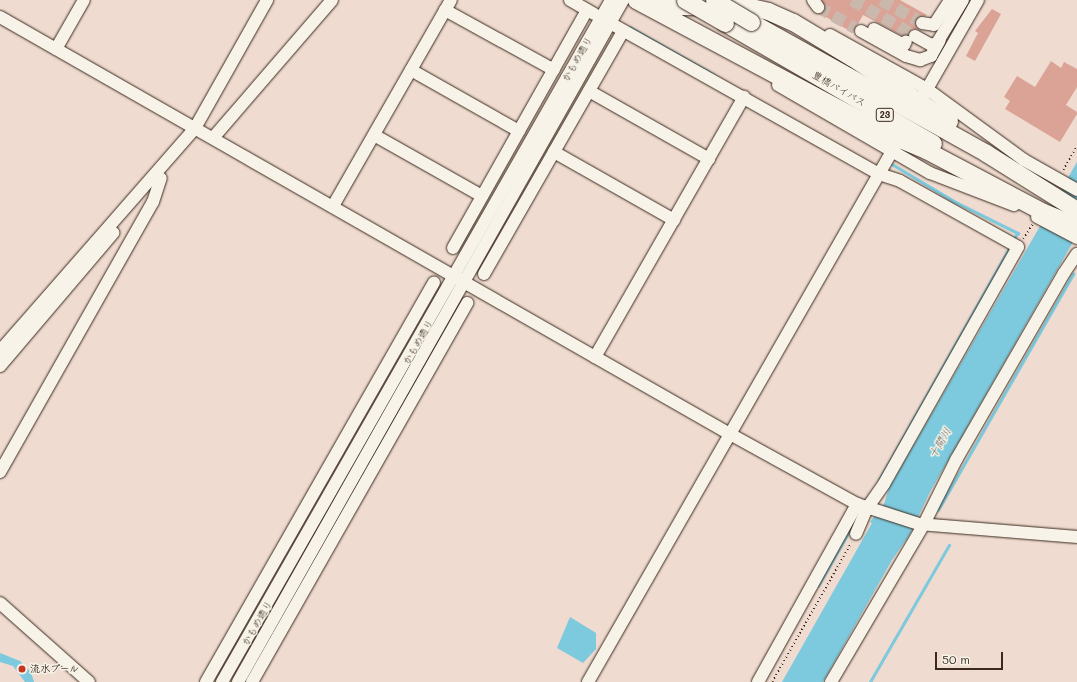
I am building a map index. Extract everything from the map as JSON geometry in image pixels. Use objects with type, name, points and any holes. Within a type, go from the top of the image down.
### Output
[{"type":"highway","name":"23","points":[[636,0],[882,132],[926,150],[1042,211],[1077,225]]},
{"type":"highway","name":"豊橋バイパス","points":[[714,0],[986,153],[1042,211]]},
{"type":"highway","name":"豊橋バイパス","points":[[682,2],[725,23],[1042,211],[1077,210]]},
{"type":"highway","points":[[682,2],[767,8],[851,57],[946,118],[986,153]]},
{"type":"street","points":[[56,49],[84,0]]},
{"type":"street","points":[[0,351],[195,128],[267,0]]},
{"type":"street","points":[[213,138],[332,0]]},
{"type":"street","points":[[570,0],[879,174],[900,181],[1013,245],[888,477],[865,507],[758,682]]},
{"type":"street","name":"かもめ通り","points":[[222,682],[304,553],[465,281],[524,176],[605,21],[611,0]]},
{"type":"street","name":"かもめ通り","points":[[238,682],[304,553],[454,275],[514,168],[605,21],[623,0]]},
{"type":"street","points":[[922,23],[934,25],[950,0]]},
{"type":"street","points":[[940,40],[931,45],[911,38],[904,45],[866,24],[858,29],[906,56],[920,60],[931,56],[963,0]]},
{"type":"street","points":[[925,93],[978,0]]},
{"type":"street","points":[[333,206],[448,5],[554,70]]},
{"type":"street","points":[[767,8],[797,16],[925,93],[1024,160],[1062,176],[1077,190]]},
{"type":"street","points":[[453,248],[587,10]]},
{"type":"street","points":[[0,17],[465,281],[730,434],[865,507],[922,524],[1077,537]]},
{"type":"street","points":[[484,274],[623,31]]},
{"type":"street","points":[[723,46],[740,63],[893,148],[930,173],[1001,199],[1042,211],[1077,238]]},
{"type":"street","points":[[411,70],[519,131]]},
{"type":"street","points":[[589,91],[709,159]]},
{"type":"street","points":[[595,357],[744,97]]},
{"type":"street","points":[[0,366],[193,141],[195,128]]},
{"type":"street","points":[[374,135],[482,196]]},
{"type":"street","points":[[588,682],[893,148]]},
{"type":"street","points":[[554,152],[674,220]]},
{"type":"street","points":[[502,161],[514,168]]},
{"type":"street","points":[[524,176],[536,182]]},
{"type":"street","points":[[0,472],[153,202],[161,178]]},
{"type":"street","points":[[831,682],[922,524],[956,460],[1072,270],[1077,254]]},
{"type":"street","points":[[206,682],[434,282]]},
{"type":"street","points":[[252,682],[467,303]]},
{"type":"street","points":[[856,534],[865,507]]},
{"type":"street","points":[[286,543],[320,562]]},
{"type":"street","points":[[0,603],[89,682]]},
{"type":"path","points":[[1062,176],[1077,146]]},
{"type":"path","points":[[1013,245],[1042,211]]},
{"type":"path","points":[[772,682],[856,534]]},
{"type":"water","name":"十間川","points":[[1077,162],[1077,235],[930,492],[910,534],[892,560],[823,682],[782,682],[872,523],[870,522],[884,504],[889,488]]},
{"type":"water","points":[[570,617],[596,633],[596,649],[583,663],[557,648]]},
{"type":"water","name":"流水プール","points":[[0,653],[20,661],[31,672],[34,682],[25,682],[13,666],[0,662]]},
{"type":"building","points":[[822,0],[900,0],[927,15],[916,19],[915,25],[918,29],[912,29],[908,34],[901,35],[863,15],[853,33],[821,14],[825,7]]},
{"type":"building","points":[[992,9],[1001,14],[975,61],[966,56],[978,33],[975,31]]},
{"type":"building","points":[[1051,61],[1061,68],[1064,62],[1077,69],[1077,87],[1066,105],[1077,112],[1077,114],[1060,142],[1005,109],[1010,101],[1004,97],[1017,76],[1035,87]]},
{"type":"waterway","points":[[630,27],[713,74]]},
{"type":"waterway","points":[[892,164],[954,201],[1018,233],[1013,241]]},
{"type":"waterway","points":[[879,480],[1010,247]]},
{"type":"waterway","points":[[938,510],[1073,274]]},
{"type":"waterway","points":[[818,586],[855,521]]},
{"type":"waterway","points":[[870,682],[949,545]]},
{"type":"tunnel","points":[[852,0],[915,36]]},
{"type":"tunnel","points":[[881,0],[922,23]]},
{"type":"tunnel","points":[[818,7],[855,28]]},
{"type":"place","name":"流水プール","points":[[22,669]]}]
